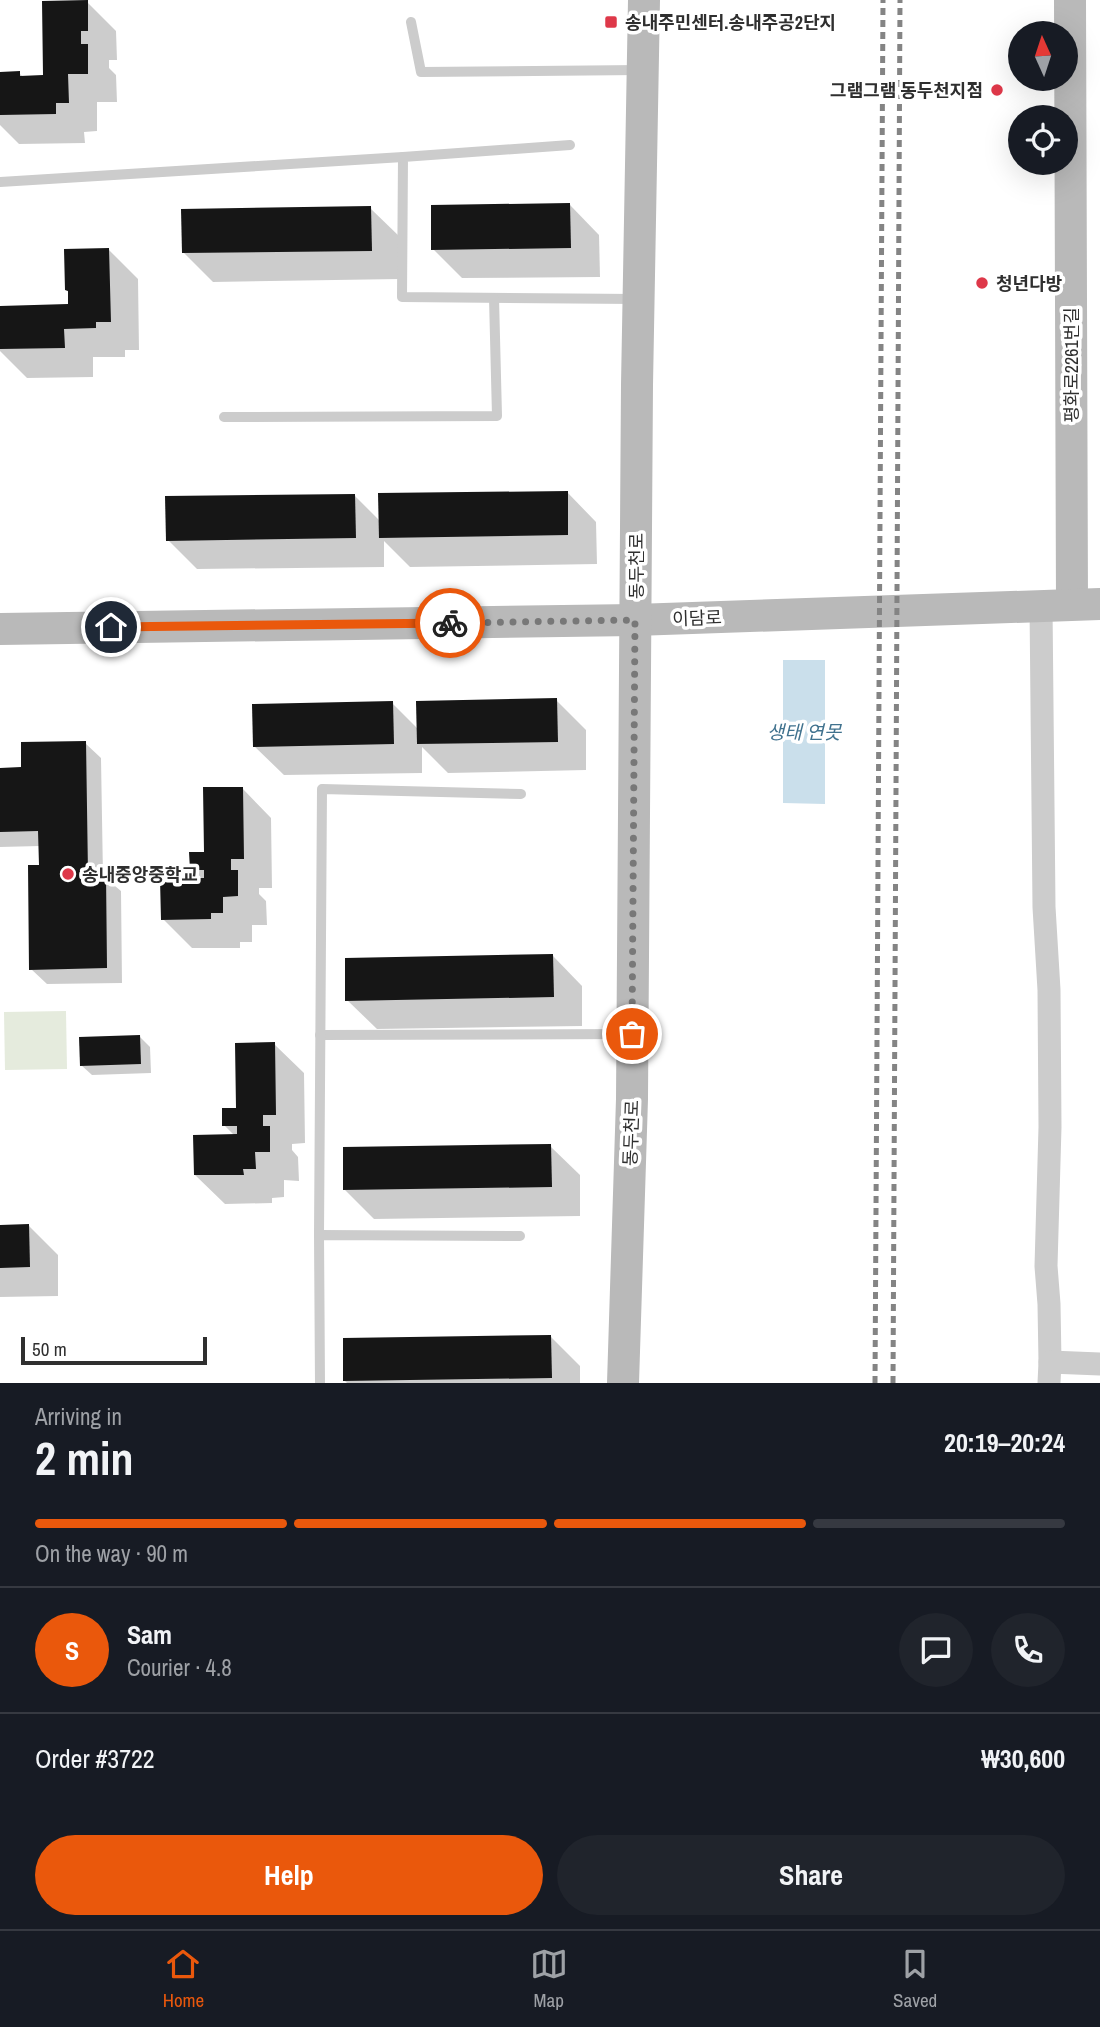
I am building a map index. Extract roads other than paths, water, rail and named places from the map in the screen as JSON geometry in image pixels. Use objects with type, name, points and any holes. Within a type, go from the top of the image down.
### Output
[{"type":"street","name":"동두천로","points":[[623,1383],[632,1034],[644,0]]},
{"type":"street","name":"평화로2261번길","points":[[1070,0],[1071,604]]},
{"type":"street","name":"이담로","points":[[0,629],[635,620],[1071,604]]},
{"type":"street","points":[[1071,604],[1044,906],[1049,990],[1050,1100],[1046,1266],[1049,1373],[1100,1364]]},
{"type":"lane","points":[[411,22],[421,72],[643,70]]},
{"type":"lane","points":[[0,181],[570,145]]},
{"type":"lane","points":[[403,157],[402,297],[639,299]]},
{"type":"lane","points":[[224,417],[497,416],[494,298]]},
{"type":"lane","points":[[320,1383],[322,789],[521,794]]},
{"type":"lane","points":[[320,1035],[632,1034]]},
{"type":"lane","points":[[319,1234],[520,1236]]},
{"type":"water","name":"생태 연못","points":[[783,660],[825,660],[825,804],[783,803]]},
{"type":"railway","points":[[875,1383],[883,0]]},
{"type":"railway","points":[[893,1383],[900,0]]},
{"type":"place","name":"송내주민센터.송내주공2단지","points":[[611,22]]},
{"type":"place","name":"그램그램 동두천지점","points":[[997,90]]},
{"type":"place","name":"청년다방","points":[[982,283]]},
{"type":"place","name":"송내중앙중학교","points":[[68,874]]}]
